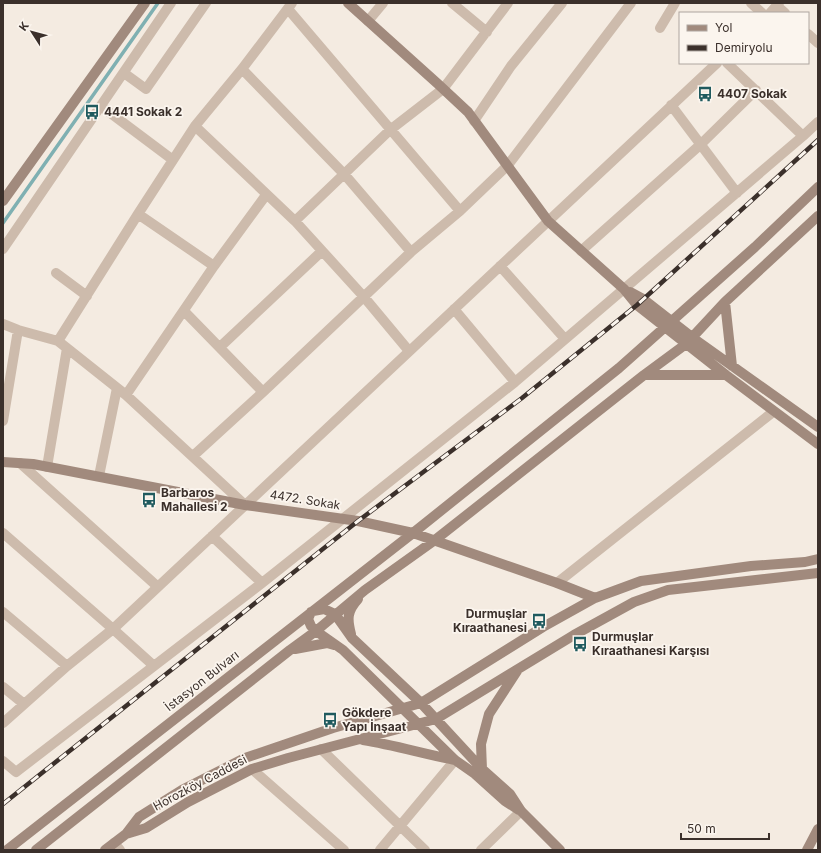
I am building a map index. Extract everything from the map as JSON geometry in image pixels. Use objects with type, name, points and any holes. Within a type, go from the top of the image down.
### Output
[{"type":"street","points":[[3,201],[144,3]]},
{"type":"street","points":[[3,250],[170,3]]},
{"type":"street","points":[[124,73],[146,89],[206,3]]},
{"type":"street","points":[[348,3],[468,112],[548,221],[624,289],[643,299],[668,324],[690,341],[726,375],[773,412],[818,444]]},
{"type":"street","points":[[368,21],[383,3]]},
{"type":"street","points":[[452,3],[487,32]]},
{"type":"street","points":[[295,222],[390,130],[443,89],[508,3]]},
{"type":"street","points":[[474,121],[511,66],[562,3]]},
{"type":"street","points":[[193,456],[264,392],[411,252],[460,211],[508,165],[631,3]]},
{"type":"street","points":[[660,28],[674,3]]},
{"type":"street","points":[[752,3],[761,12]]},
{"type":"street","points":[[58,342],[195,126],[242,69],[290,6],[390,130],[460,211]]},
{"type":"street","points":[[809,35],[818,43]]},
{"type":"street","points":[[3,723],[67,666],[113,629],[716,64]]},
{"type":"street","points":[[728,64],[803,136]]},
{"type":"street","points":[[242,69],[345,174],[411,252]]},
{"type":"street","points":[[581,251],[700,144],[756,90]]},
{"type":"street","points":[[671,105],[737,192]]},
{"type":"street","points":[[101,106],[173,160]]},
{"type":"street","points":[[3,761],[16,772],[262,584],[515,382],[818,122]]},
{"type":"street","points":[[195,126],[295,222],[364,297],[409,351]]},
{"type":"street","name":"İstasyon Bulvarı","points":[[7,850],[413,533],[618,368],[756,247],[818,187]]},
{"type":"street","points":[[126,395],[214,266],[266,195]]},
{"type":"street","points":[[138,214],[214,266]]},
{"type":"street","points":[[36,850],[316,631],[364,590],[435,540],[644,375],[690,341],[725,302],[818,216]]},
{"type":"street","points":[[220,347],[322,251]]},
{"type":"street","points":[[500,266],[565,339]]},
{"type":"street","points":[[56,273],[87,296]]},
{"type":"street","points":[[725,302],[732,366]]},
{"type":"street","points":[[454,308],[515,382]]},
{"type":"street","points":[[184,310],[264,392]]},
{"type":"street","points":[[3,324],[58,342],[67,348],[126,395],[245,505]]},
{"type":"street","points":[[3,421],[18,330]]},
{"type":"street","points":[[690,341],[732,366],[818,427]]},
{"type":"street","points":[[47,466],[67,348]]},
{"type":"street","points":[[644,375],[726,375]]},
{"type":"street","points":[[98,476],[117,388]]},
{"type":"street","points":[[558,583],[773,412]]},
{"type":"street","name":"4472. Sokak","points":[[3,462],[47,466],[245,505],[358,521],[413,533],[558,583],[595,598]]},
{"type":"street","points":[[20,463],[158,587]]},
{"type":"street","points":[[3,533],[154,666]]},
{"type":"street","points":[[212,536],[262,584]]},
{"type":"street","points":[[126,834],[139,817],[182,790],[245,758],[333,728],[421,704],[543,627],[595,598],[641,581],[751,566],[805,562],[818,559]]},
{"type":"street","name":"Horozköy Caddesi","points":[[105,850],[117,847],[126,834],[146,828],[188,802],[252,769],[321,749],[436,719],[519,667],[634,602],[668,590],[817,574]]},
{"type":"street","points":[[352,638],[348,620],[354,603],[364,590]]},
{"type":"street","points":[[521,811],[504,801],[475,774],[455,760],[343,650],[316,631],[311,626],[308,619],[311,612],[324,609],[335,614],[352,638],[436,719],[482,769],[510,794],[521,811],[560,850]]},
{"type":"street","points":[[3,612],[67,666]]},
{"type":"street","points":[[290,650],[327,643],[343,650]]},
{"type":"street","points":[[482,769],[481,744],[488,714],[519,667]]},
{"type":"street","points":[[3,688],[24,704]]},
{"type":"street","points":[[359,740],[381,743],[455,760]]},
{"type":"street","points":[[321,749],[425,850]]},
{"type":"street","points":[[380,850],[455,760]]},
{"type":"street","points":[[252,769],[344,850]]},
{"type":"street","points":[[481,850],[521,811]]},
{"type":"street","points":[[807,850],[818,828]]},
{"type":"waterway","points":[[3,223],[158,3]]},
{"type":"railway","points":[[3,804],[358,521],[522,398],[637,305],[818,140]]},
{"type":"place","name":"4407 Sokak","points":[[705,94]]},
{"type":"place","name":"4441 Sokak 2","points":[[92,112]]},
{"type":"place","name":"Barbaros Mahallesi 2","points":[[149,500]]},
{"type":"place","name":"Durmuşlar Kıraathanesi","points":[[539,621]]},
{"type":"place","name":"Durmuşlar Kıraathanesi Karşısı","points":[[580,644]]},
{"type":"place","name":"Gökdere Yapı İnşaat","points":[[330,720]]}]
